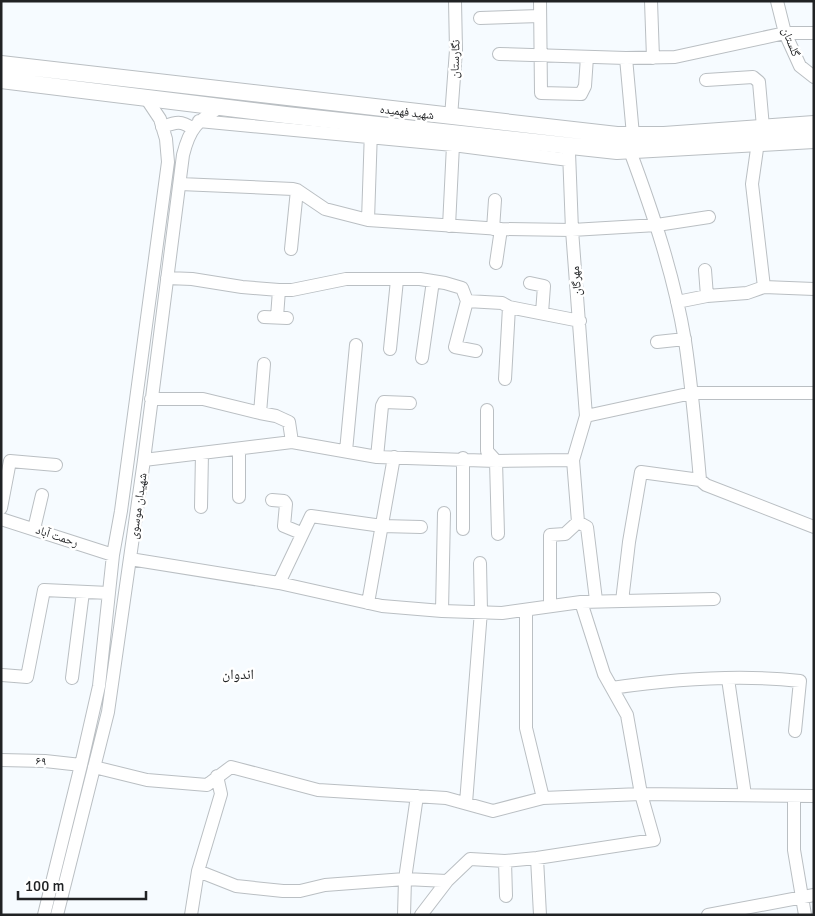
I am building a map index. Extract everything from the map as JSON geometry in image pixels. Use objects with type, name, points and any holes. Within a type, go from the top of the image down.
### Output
[{"type":"main road","name":"شهید فهمیده","points":[[1,64],[451,117],[481,128]]},
{"type":"main road","name":"شهید فهمیده","points":[[1,80],[220,107],[371,130],[481,128],[504,131],[572,131],[632,143],[760,135],[814,124]]},
{"type":"main road","name":"شهید فهمیده","points":[[504,131],[569,153],[617,152],[632,143]]},
{"type":"main road","name":"شهید فهمیده","points":[[760,135],[814,140]]},
{"type":"street","name":"نگارستان","points":[[451,117],[456,50],[454,1]]},
{"type":"street","points":[[540,1],[541,93],[581,94],[584,90],[587,57]]},
{"type":"street","points":[[651,1],[653,58]]},
{"type":"street","name":"گلستان","points":[[778,1],[785,33],[800,66],[814,77]]},
{"type":"street","points":[[480,18],[540,16]]},
{"type":"street","points":[[499,54],[626,58],[675,57],[785,33],[814,33]]},
{"type":"street","points":[[626,58],[632,143],[657,225],[685,339],[700,480]]},
{"type":"street","points":[[706,80],[747,78],[756,79],[759,82],[760,135],[752,193],[764,287]]},
{"type":"street","name":"شهیدان موسوی","points":[[88,766],[99,686],[113,555],[121,511],[168,162],[166,138],[160,119],[146,98]]},
{"type":"street","points":[[196,125],[220,107]]},
{"type":"street","points":[[162,127],[174,122],[196,125],[371,130],[454,145],[569,153]]},
{"type":"street","name":"شهیدان موسوی","points":[[44,915],[70,837],[88,766],[108,712],[144,460],[183,155],[188,136],[196,125]]},
{"type":"street","points":[[368,220],[371,130]]},
{"type":"street","points":[[449,226],[454,145]]},
{"type":"street","name":"مهرگان","points":[[569,153],[572,230],[586,416]]},
{"type":"street","points":[[180,184],[297,190],[325,209],[368,220],[497,229],[572,230],[657,225],[709,217]]},
{"type":"street","points":[[291,249],[297,190]]},
{"type":"street","points":[[495,200],[497,229],[496,264]]},
{"type":"street","points":[[705,270],[707,296]]},
{"type":"street","points":[[167,278],[192,279],[242,287],[279,290],[292,290],[346,280],[420,279],[462,288],[467,301],[455,347],[476,351]]},
{"type":"street","points":[[390,349],[397,280]]},
{"type":"street","points":[[422,358],[432,281]]},
{"type":"street","points":[[530,283],[544,286],[542,313]]},
{"type":"street","points":[[677,302],[707,296],[747,293],[764,287],[814,289]]},
{"type":"street","points":[[276,317],[279,290]]},
{"type":"street","points":[[467,301],[502,303],[509,307],[580,321]]},
{"type":"street","points":[[505,379],[509,307]]},
{"type":"street","points":[[657,342],[685,339]]},
{"type":"street","points":[[346,451],[356,345]]},
{"type":"street","points":[[260,413],[264,364]]},
{"type":"street","points":[[578,522],[573,460],[586,416],[692,392],[814,393]]},
{"type":"street","points":[[151,399],[203,399],[276,416],[289,422],[292,442]]},
{"type":"street","points":[[378,457],[382,406],[384,402],[410,404]]},
{"type":"street","points":[[487,410],[487,451],[496,460],[498,534]]},
{"type":"street","points":[[144,460],[292,442],[378,457],[573,460]]},
{"type":"street","points":[[239,449],[239,497]]},
{"type":"street","points":[[201,507],[202,453]]},
{"type":"street","points":[[368,603],[394,457]]},
{"type":"street","points":[[463,458],[463,529]]},
{"type":"street","points":[[1,508],[10,461],[56,465]]},
{"type":"street","points":[[622,601],[629,542],[641,472],[700,480],[706,485],[814,526]]},
{"type":"street","points":[[34,529],[42,495]]},
{"type":"street","points":[[272,500],[284,501],[286,504],[284,526],[302,533]]},
{"type":"street","points":[[442,611],[444,513]]},
{"type":"street","points":[[279,583],[311,516],[382,526],[421,527]]},
{"type":"street","name":"رحمت آباد","points":[[1,519],[113,555]]},
{"type":"street","points":[[578,522],[587,527],[596,600]]},
{"type":"street","points":[[550,606],[550,535],[565,534],[578,522]]},
{"type":"street","points":[[130,559],[279,583],[382,606],[442,611],[502,613],[596,600],[714,599]]},
{"type":"street","points":[[466,803],[481,611],[480,563]]},
{"type":"street","points":[[2,675],[27,677],[44,590],[109,594]]},
{"type":"street","points":[[72,678],[83,592]]},
{"type":"street","points":[[421,915],[448,881],[470,859],[505,861],[537,858],[654,840],[641,794],[627,715],[604,674],[582,602]]},
{"type":"street","points":[[526,610],[526,728],[543,798]]},
{"type":"street","points":[[612,688],[700,679],[770,678],[800,681],[795,730]]},
{"type":"street","points":[[728,679],[745,795]]},
{"type":"street","name":"۶۹","points":[[1,760],[45,761],[88,766],[147,780],[207,785],[231,767],[318,790],[446,798],[493,811],[543,798],[641,794],[814,796]]},
{"type":"street","points":[[192,915],[198,871],[221,794],[217,776]]},
{"type":"street","points":[[404,915],[405,879],[417,796]]},
{"type":"street","points":[[794,796],[794,850],[808,896],[805,915]]},
{"type":"street","name":"شهیدان موسوی","points":[[57,915],[70,837]]},
{"type":"street","points":[[537,858],[540,915]]},
{"type":"street","points":[[505,861],[506,896]]},
{"type":"street","points":[[198,871],[236,886],[283,891],[300,891],[325,885],[405,879],[448,881]]},
{"type":"street","points":[[708,915],[808,896]]},
{"type":"district","name":"اندوان","points":[[238,674]]}]
